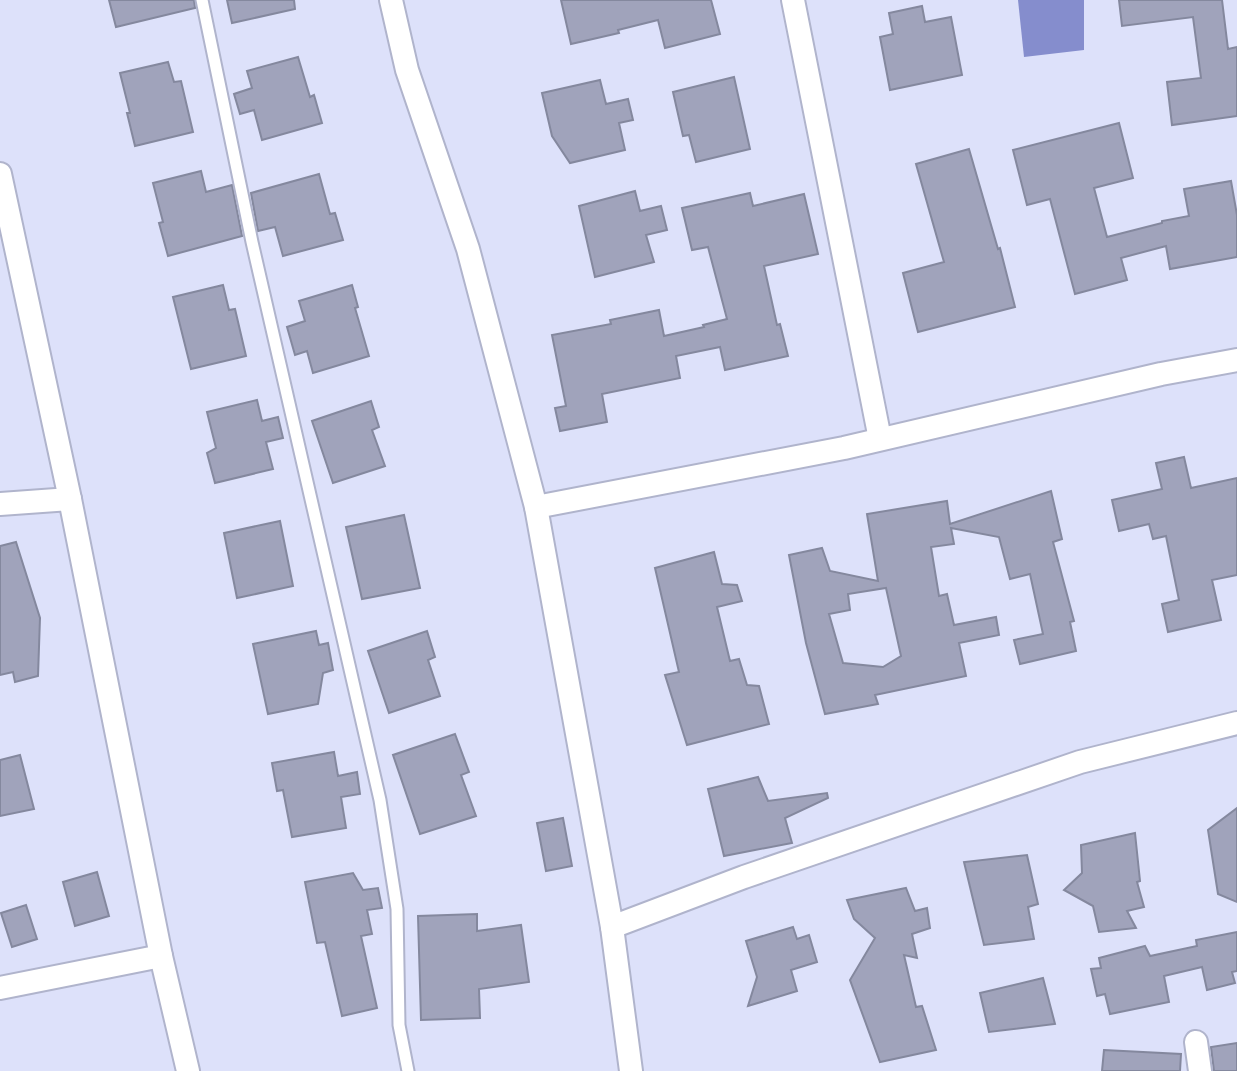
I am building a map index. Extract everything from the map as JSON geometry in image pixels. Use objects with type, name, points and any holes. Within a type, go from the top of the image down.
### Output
[{"type":"street","points":[[391,0],[407,70],[468,249],[536,507],[612,927],[631,1071]]},
{"type":"street","points":[[793,0],[880,439]]},
{"type":"street","points":[[0,174],[70,499],[161,956],[188,1071]]},
{"type":"street","points":[[536,507],[880,439],[1161,374],[1237,360]]},
{"type":"street","points":[[0,504],[70,499]]},
{"type":"street","points":[[612,927],[744,877],[1080,762],[1237,723]]},
{"type":"street","points":[[0,988],[161,956]]},
{"type":"street","points":[[1196,1042],[1200,1071]]},
{"type":"lane","points":[[202,0],[252,242],[380,800],[397,909],[399,1025],[408,1071]]},
{"type":"water","points":[[1018,0],[1084,0],[1084,50],[1024,57]]},
{"type":"building","points":[[109,0],[194,0],[195,8],[116,27]]},
{"type":"building","points":[[227,0],[294,0],[295,9],[232,23]]},
{"type":"building","points":[[561,0],[711,0],[720,34],[665,48],[658,20],[571,44]]},
{"type":"building","points":[[1119,0],[1222,0],[1228,49],[1237,47],[1237,116],[1172,125],[1167,82],[1201,78],[1193,17],[1122,26]]},
{"type":"building","points":[[922,6],[925,22],[951,17],[962,75],[890,90],[880,37],[893,34],[889,13]]},
{"type":"building","points":[[298,57],[322,123],[262,140],[254,110],[240,114],[234,94],[252,88],[247,71]]},
{"type":"building","points":[[168,62],[174,82],[181,81],[193,132],[135,146],[120,73]]},
{"type":"building","points":[[734,77],[750,149],[696,162],[689,135],[683,136],[673,92]]},
{"type":"building","points":[[600,80],[606,104],[628,99],[633,120],[619,123],[625,150],[570,163],[552,136],[542,93]]},
{"type":"building","points":[[1119,123],[1133,178],[1094,188],[1107,237],[1189,216],[1184,189],[1231,181],[1237,215],[1237,257],[1170,269],[1166,246],[1121,258],[1127,280],[1075,294],[1050,199],[1027,205],[1013,150]]},
{"type":"building","points":[[969,149],[1015,307],[918,332],[903,273],[944,262],[916,164]]},
{"type":"building","points":[[201,171],[206,192],[232,185],[242,236],[168,256],[153,183]]},
{"type":"building","points":[[319,174],[330,214],[335,213],[343,240],[283,256],[275,227],[258,231],[251,193]]},
{"type":"building","points":[[635,191],[640,211],[661,206],[667,230],[646,235],[654,262],[595,277],[579,206]]},
{"type":"building","points":[[750,193],[753,206],[804,194],[818,254],[764,266],[777,325],[780,324],[788,356],[725,370],[720,347],[676,356],[680,378],[602,394],[607,422],[560,431],[555,408],[566,406],[552,335],[611,324],[610,320],[659,310],[664,336],[727,319],[708,247],[692,250],[682,208]]},
{"type":"building","points":[[223,285],[229,310],[235,309],[246,356],[191,369],[173,297]]},
{"type":"building","points":[[352,285],[358,307],[355,308],[369,356],[313,373],[307,351],[295,355],[287,327],[305,321],[299,301]]},
{"type":"building","points":[[257,400],[262,421],[278,417],[283,438],[266,442],[273,469],[215,483],[207,453],[216,448],[207,412]]},
{"type":"building","points":[[371,401],[379,427],[372,430],[385,466],[333,483],[312,421]]},
{"type":"building","points":[[1184,457],[1191,488],[1237,478],[1237,575],[1212,580],[1221,620],[1168,632],[1162,604],[1179,600],[1166,536],[1153,539],[1149,524],[1119,531],[1112,500],[1162,489],[1156,463]]},
{"type":"building","points":[[1051,491],[1062,539],[1053,542],[1074,621],[1070,622],[1076,651],[1020,664],[1014,640],[1043,634],[1030,574],[1010,579],[999,537],[951,528],[954,544],[931,547],[939,596],[947,594],[954,625],[996,617],[999,635],[959,643],[966,676],[875,695],[878,704],[825,714],[806,643],[789,555],[822,548],[830,571],[878,581],[867,514],[947,501],[950,524]],"holes":[[[886,588],[901,656],[883,667],[843,663],[829,614],[850,610],[848,594]]]},
{"type":"building","points":[[404,515],[420,588],[362,599],[346,527]]},
{"type":"building","points":[[280,521],[293,586],[237,598],[224,533]]},
{"type":"building","points":[[16,542],[40,618],[38,676],[15,682],[13,672],[0,675],[0,546]]},
{"type":"building","points":[[714,552],[722,584],[737,585],[742,601],[717,607],[730,661],[739,659],[747,685],[759,686],[769,724],[687,745],[665,675],[679,672],[655,568]]},
{"type":"building","points":[[316,631],[319,645],[328,643],[333,670],[323,673],[318,704],[268,714],[253,644]]},
{"type":"building","points":[[427,631],[435,657],[428,660],[440,696],[389,713],[368,651]]},
{"type":"building","points":[[455,734],[469,772],[461,775],[476,816],[420,834],[393,755]]},
{"type":"building","points":[[334,752],[338,776],[357,772],[360,794],[341,797],[346,828],[292,837],[283,790],[277,791],[272,763]]},
{"type":"building","points":[[20,755],[34,809],[0,816],[0,760]]},
{"type":"building","points":[[758,777],[768,801],[827,793],[828,798],[785,818],[792,843],[724,856],[708,789]]},
{"type":"building","points":[[1237,808],[1237,902],[1218,894],[1208,830]]},
{"type":"building","points":[[563,818],[572,866],[546,871],[537,823]]},
{"type":"building","points":[[1135,833],[1140,881],[1137,882],[1144,907],[1127,911],[1136,928],[1099,932],[1093,906],[1064,890],[1082,873],[1081,845]]},
{"type":"building","points":[[1027,855],[1038,904],[1028,907],[1034,939],[984,945],[964,862]]},
{"type":"building","points":[[97,872],[109,916],[75,926],[63,882]]},
{"type":"building","points":[[353,873],[363,890],[378,888],[382,908],[367,910],[372,934],[361,936],[377,1008],[342,1016],[325,942],[317,943],[305,882]]},
{"type":"building","points":[[906,888],[915,911],[927,908],[930,928],[912,934],[917,958],[904,955],[916,1007],[922,1006],[936,1050],[880,1062],[850,980],[875,938],[854,919],[847,900]]},
{"type":"building","points":[[26,905],[37,939],[12,947],[1,913]]},
{"type":"building","points":[[477,914],[477,931],[521,925],[529,982],[479,989],[480,1018],[421,1020],[418,916]]},
{"type":"building","points":[[793,927],[797,939],[809,935],[817,962],[791,970],[797,991],[748,1006],[757,977],[746,941]]},
{"type":"building","points":[[1237,932],[1237,971],[1232,972],[1235,983],[1207,990],[1202,967],[1164,976],[1169,1002],[1110,1014],[1105,994],[1097,996],[1091,969],[1101,968],[1099,958],[1145,946],[1150,956],[1197,946],[1196,940]]},
{"type":"building","points":[[1043,978],[1055,1024],[989,1032],[980,993]]},
{"type":"building","points":[[1237,1043],[1237,1071],[1214,1071],[1211,1047]]},
{"type":"building","points":[[1104,1050],[1181,1054],[1180,1071],[1102,1071]]}]
